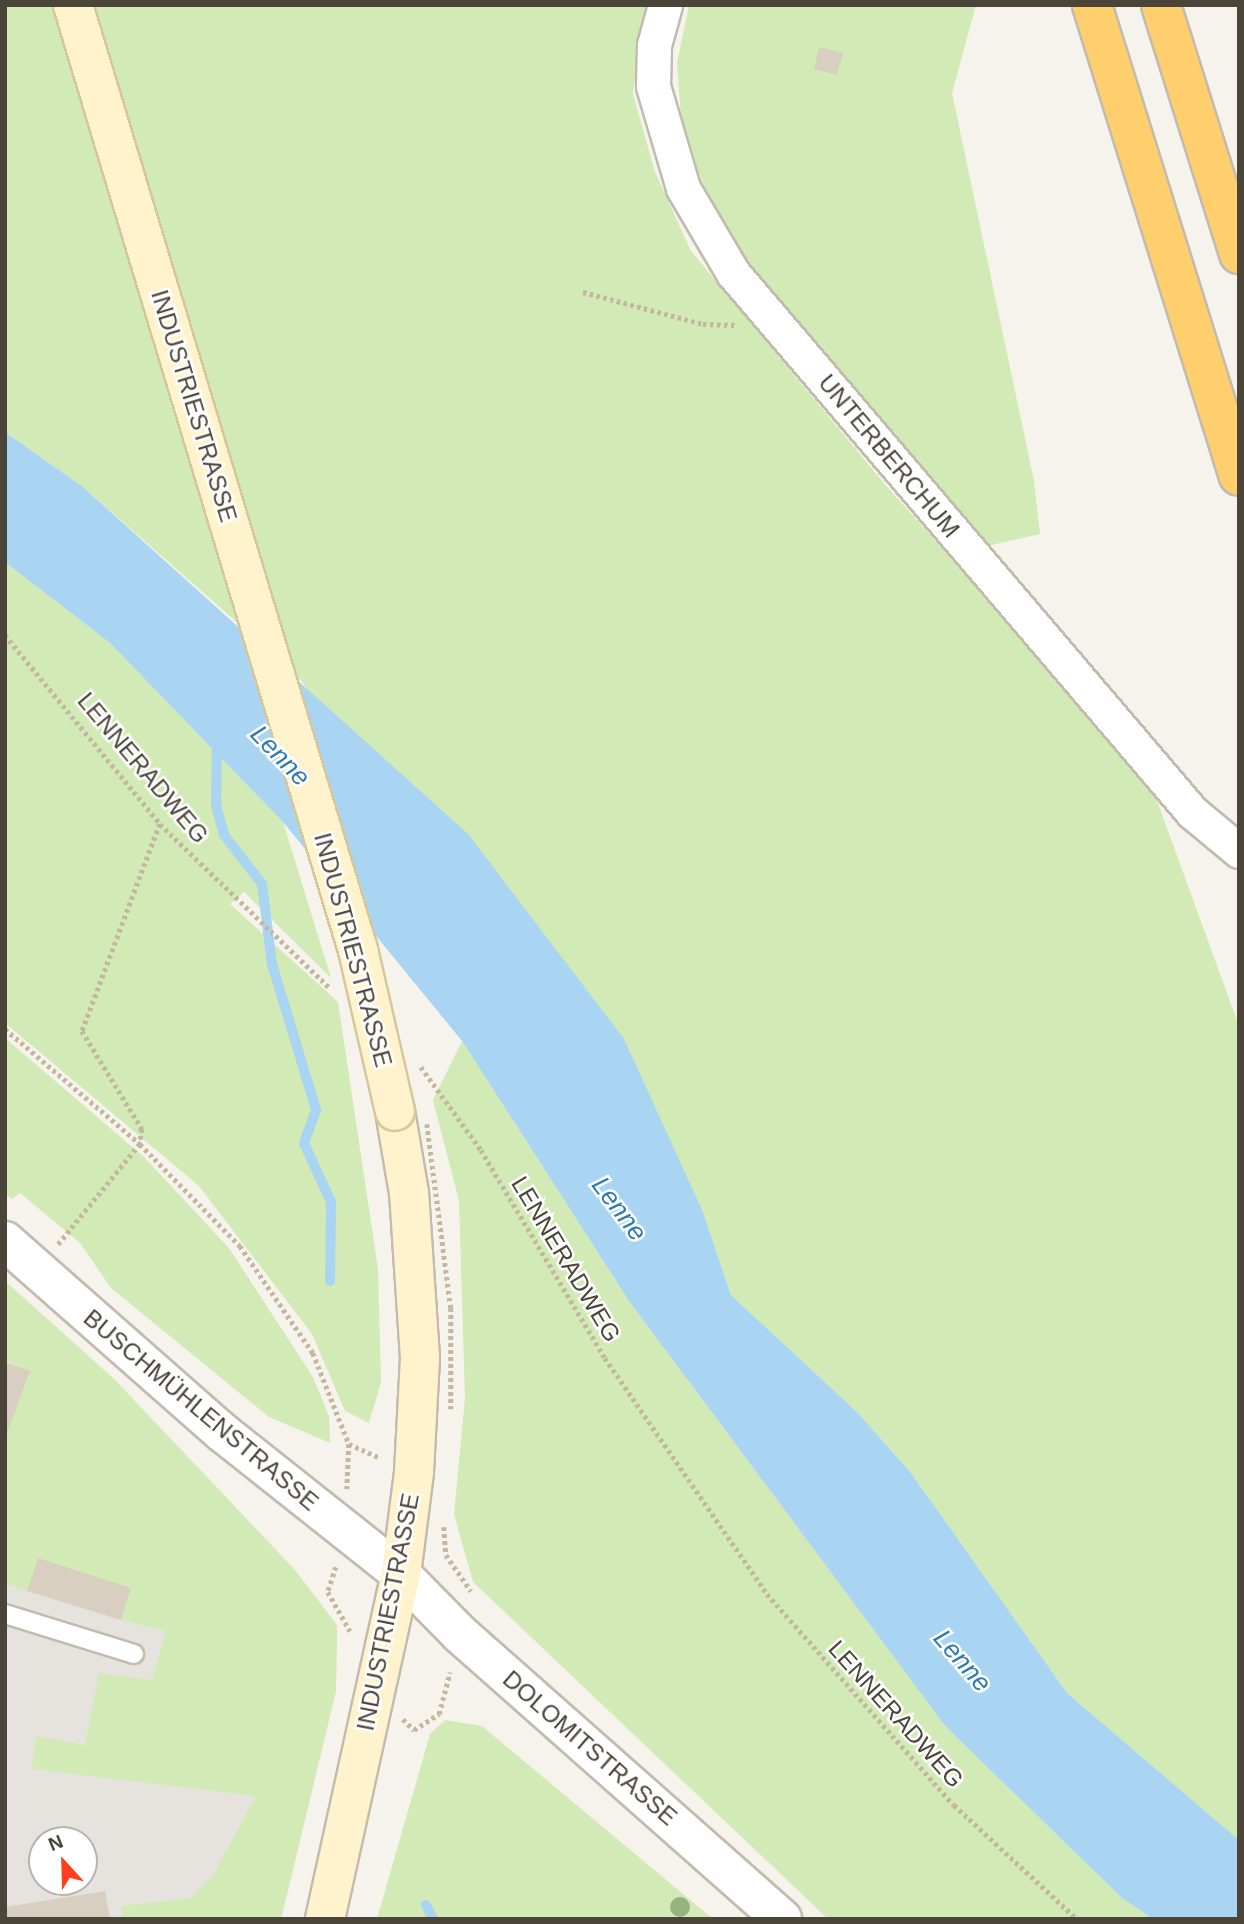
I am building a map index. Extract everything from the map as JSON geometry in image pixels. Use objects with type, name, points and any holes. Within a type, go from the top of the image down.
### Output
[{"type":"highway","points":[[1092,5],[1239,476]]},
{"type":"highway","points":[[1161,5],[1239,254]]},
{"type":"main road","name":"INDUSTRIESTRASSE","points":[[73,5],[374,1010],[409,1194],[417,1408],[401,1574],[325,1919]]},
{"type":"street","name":"UNTERBERCHUM","points":[[665,5],[654,45],[653,86],[683,188],[733,273],[1192,812],[1239,850]]},
{"type":"street","name":"BUSCHMÜHLENSTRASSE","points":[[5,1241],[222,1433],[401,1574]]},
{"type":"street","name":"DOLOMITSTRASSE","points":[[401,1574],[460,1634],[782,1919]]},
{"type":"lane","points":[[5,1614],[134,1654]]},
{"type":"path","points":[[583,292],[703,324],[778,326]]},
{"type":"path","name":"LENNERADWEG","points":[[5,635],[160,824],[283,946],[338,996]]},
{"type":"path","points":[[38,1269],[140,1144],[142,1129],[82,1031],[160,824]]},
{"type":"path","points":[[5,1029],[140,1144],[195,1195],[273,1290],[338,1402],[349,1444]]},
{"type":"path","name":"LENNERADWEG","points":[[409,1057],[429,1074],[481,1150],[605,1358],[767,1594],[954,1805],[1077,1919]]},
{"type":"shaded area","points":[[5,1281],[114,1379],[294,1569],[337,1625],[336,1691],[281,1919],[5,1919]]},
{"type":"green space","points":[[5,5],[646,5],[633,94],[655,172],[691,251],[888,488],[1148,776],[1239,1026],[1239,1840],[1067,1693],[911,1473],[858,1413],[731,1295],[703,1212],[296,674],[83,487],[5,432]]},
{"type":"green space","points":[[689,5],[976,5],[952,93],[1034,481],[1040,534],[987,546],[736,248],[700,177],[681,117],[677,63]]},
{"type":"green space","points":[[5,562],[110,643],[283,822],[331,978],[244,892],[230,904],[338,1002],[378,1269],[381,1382],[369,1423],[345,1411],[312,1334],[199,1186],[5,1023]]},
{"type":"green space","points":[[5,1038],[144,1157],[229,1248],[313,1377],[329,1416],[330,1443],[269,1417],[111,1288],[80,1243],[20,1193],[12,1199],[5,1194]]},
{"type":"green space","points":[[462,1041],[629,1301],[946,1727],[1122,1898],[1153,1919],[828,1919],[473,1582],[454,1514],[465,1398],[459,1201],[433,1100]]},
{"type":"green space","points":[[5,1281],[114,1379],[294,1569],[337,1625],[336,1691],[281,1919],[123,1919],[121,1906],[191,1898],[214,1873],[256,1796],[32,1769],[36,1736],[85,1745],[99,1673],[152,1680],[166,1631],[121,1620],[130,1588],[38,1558],[27,1591],[5,1583],[5,1437],[29,1372],[5,1359]]},
{"type":"green space","points":[[445,1720],[482,1726],[713,1919],[377,1919],[430,1734]]},
{"type":"water","name":"Lenne","points":[[5,432],[83,487],[468,834],[624,1039],[703,1212],[731,1295],[858,1413],[911,1473],[1067,1693],[1239,1840],[1239,1919],[1153,1919],[1122,1898],[946,1727],[629,1301],[462,1041],[283,822],[110,643],[5,562]]},
{"type":"building","points":[[819,47],[843,53],[837,75],[814,69]]},
{"type":"building","points":[[5,1362],[30,1371],[6,1436],[5,1436]]},
{"type":"building","points":[[38,1558],[131,1588],[121,1620],[27,1591]]},
{"type":"building","points":[[105,1891],[110,1919],[6,1919],[5,1907],[74,1896],[98,1896],[98,1892]]},
{"type":"waterway","points":[[217,742],[216,805],[224,835],[262,884],[272,964],[316,1110],[304,1143],[331,1202],[330,1281]]},
{"type":"waterway","points":[[426,1905],[433,1919]]}]
